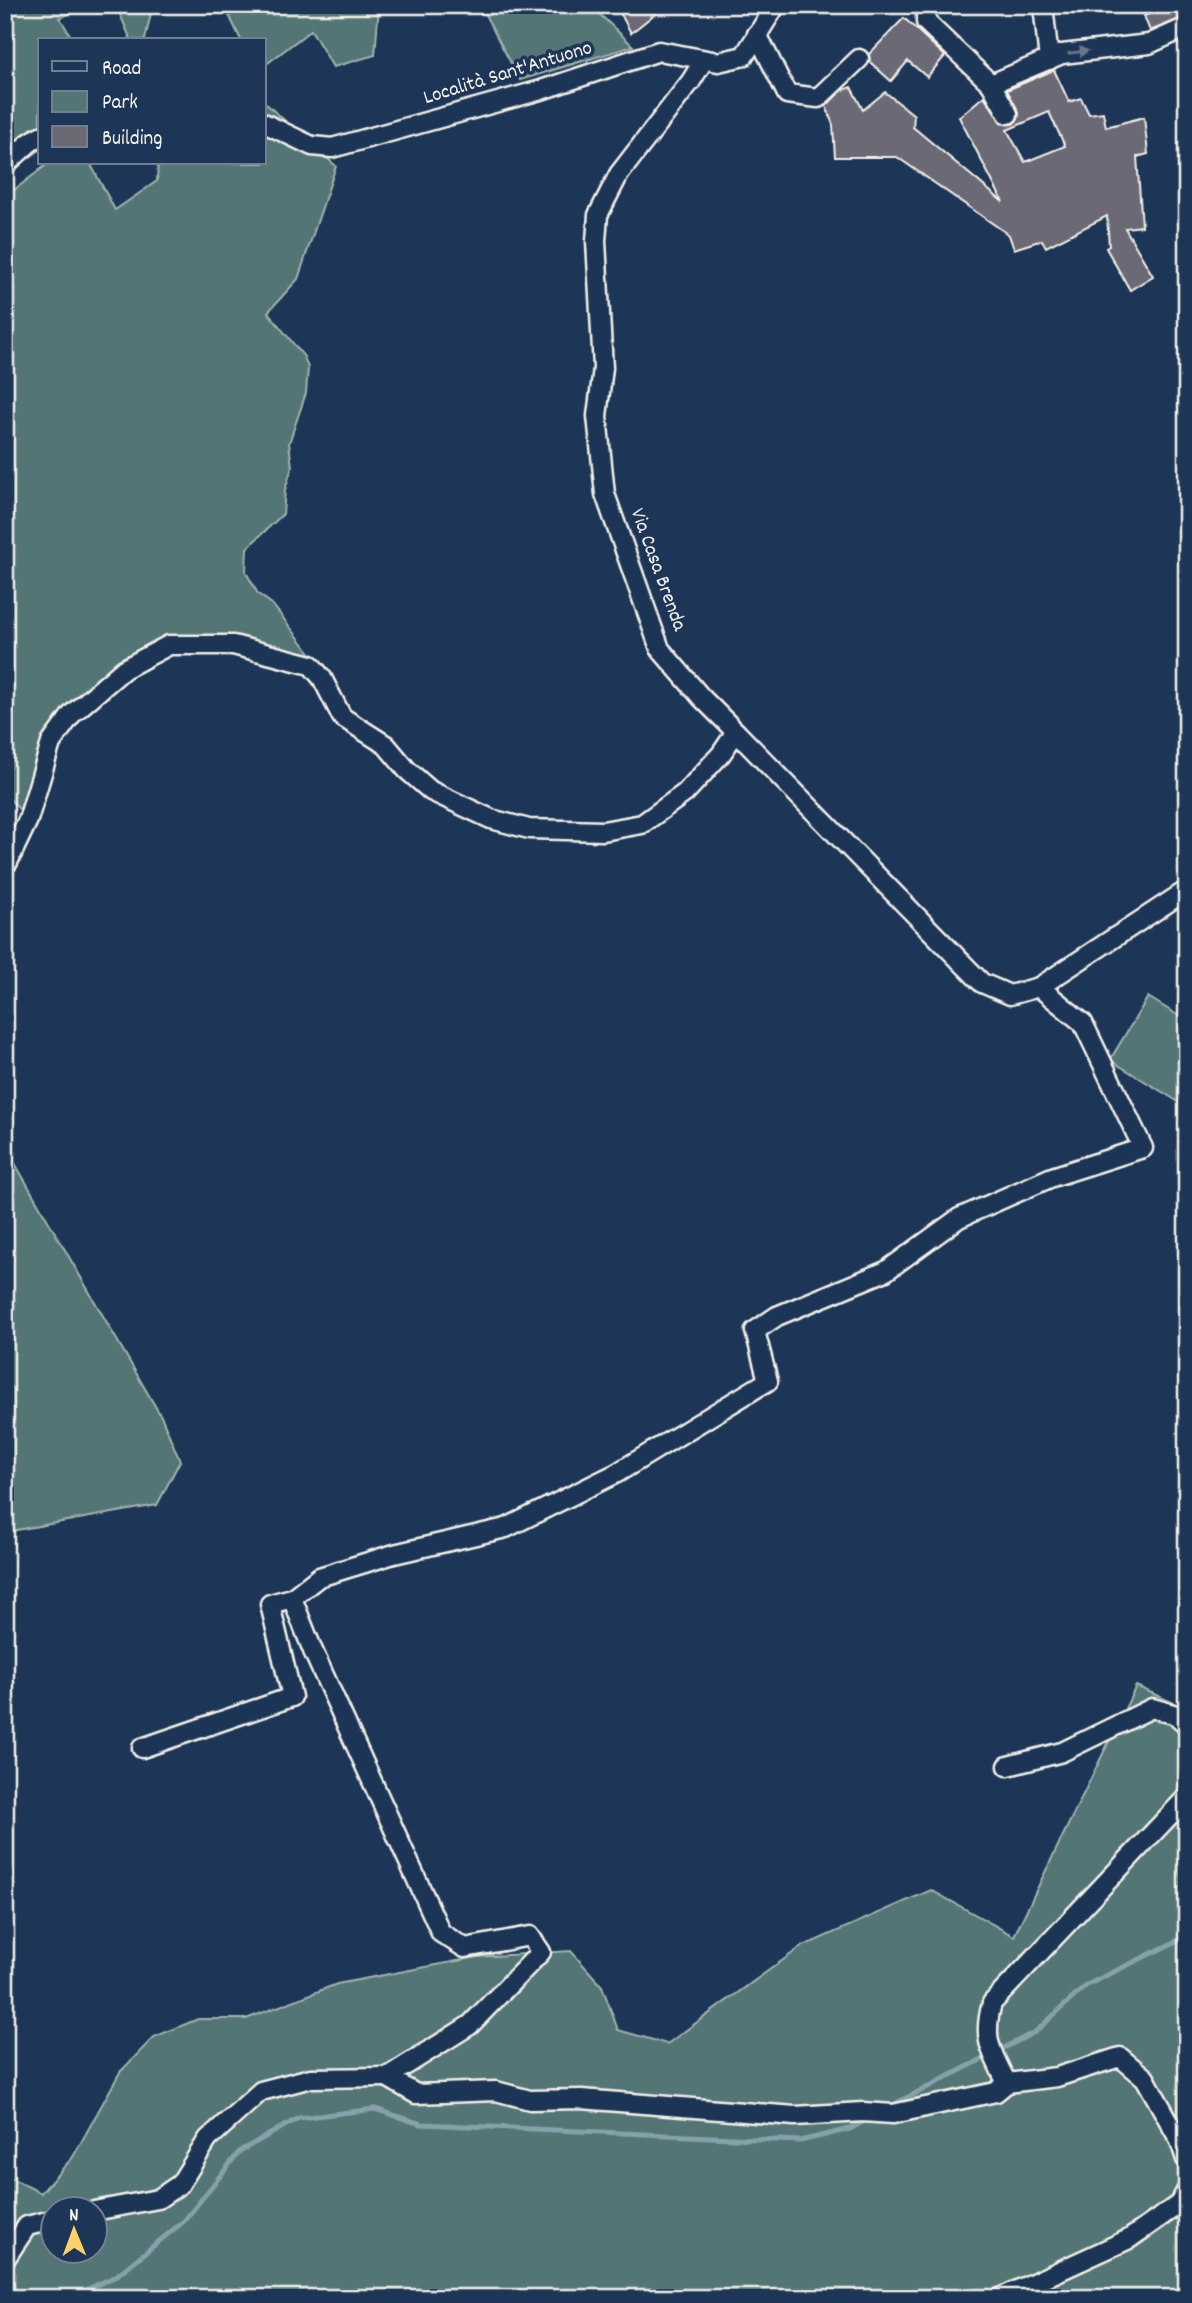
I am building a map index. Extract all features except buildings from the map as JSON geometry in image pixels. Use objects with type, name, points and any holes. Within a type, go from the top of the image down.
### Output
[{"type":"street","points":[[776,5],[757,34],[787,94],[818,98],[859,59]]},
{"type":"street","points":[[926,5],[926,22],[991,84],[1008,114]]},
{"type":"street","points":[[1043,5],[1049,60]]},
{"type":"street","points":[[991,84],[1062,54],[1149,44],[1187,27]]},
{"type":"street","name":"Località Sant'Antuono","points":[[266,124],[312,146],[332,148],[541,90],[659,51],[718,62],[744,56],[757,34]]},
{"type":"street","name":"Via Casa Brenda","points":[[705,60],[620,174],[598,215],[596,241],[603,368],[597,416],[605,494],[660,649],[701,697],[982,983],[1010,995],[1039,986]]},
{"type":"street","points":[[5,165],[38,137]]},
{"type":"street","points":[[8,862],[29,820],[51,743],[72,714],[124,669],[169,645],[233,645],[311,665],[322,678],[342,717],[386,745],[407,770],[430,791],[491,819],[529,829],[604,831],[642,824],[685,793],[721,754],[736,733]]},
{"type":"street","points":[[142,1748],[292,1697],[270,1604],[292,1598],[319,1577],[394,1554],[506,1528],[617,1474],[768,1381],[755,1331],[777,1316],[886,1271],[959,1219],[1052,1177],[1143,1148],[1083,1023],[1039,986],[1187,890]]},
{"type":"street","points":[[292,1598],[313,1651],[441,1933],[465,1948],[530,1936],[541,1952],[470,2025],[387,2077]]},
{"type":"street","points":[[1008,1766],[1062,1752],[1152,1708],[1176,1715],[1187,1725]]},
{"type":"street","points":[[108,2208],[158,2199],[180,2184],[208,2139],[261,2091],[311,2078],[387,2077],[416,2094],[496,2091],[530,2100],[581,2099],[795,2116],[863,2112],[894,2114],[996,2092],[1003,2076],[989,2044],[986,2024],[992,2003],[1187,1797]]},
{"type":"street","points":[[1003,2076],[1057,2077],[1121,2057],[1145,2078],[1180,2141],[1187,2162]]},
{"type":"street","points":[[1000,2298],[1129,2239],[1179,2204],[1187,2190]]},
{"type":"street","points":[[5,2259],[27,2226],[38,2223]]},
{"type":"green space","points":[[5,5],[88,5],[60,18],[72,38],[38,38],[38,151],[5,175]]},
{"type":"green space","points":[[116,5],[159,5],[152,9],[145,38],[130,38]]},
{"type":"green space","points":[[224,5],[379,5],[375,55],[333,67],[311,30],[266,64],[266,38],[240,38]]},
{"type":"green space","points":[[420,5],[590,5],[633,46],[520,80],[482,9],[425,12]]},
{"type":"green space","points":[[266,104],[336,166],[298,279],[268,312],[304,357],[308,368],[306,393],[289,443],[292,467],[285,490],[283,514],[247,548],[246,572],[258,594],[272,604],[315,659],[233,638],[138,652],[96,680],[68,705],[44,734],[20,810],[5,794],[5,197],[48,164],[91,164],[115,210],[157,181],[158,164],[266,164]]},
{"type":"green space","points":[[1148,997],[1187,1021],[1187,1107],[1110,1060]]},
{"type":"green space","points":[[5,1146],[162,1418],[180,1461],[157,1505],[5,1532]]},
{"type":"green space","points":[[1136,1686],[1187,1709],[1187,2298],[5,2298],[5,2175],[41,2193],[73,2157],[120,2072],[154,2037],[198,2019],[246,2019],[337,1984],[478,1957],[571,1951],[602,1986],[618,2030],[667,2044],[801,1947],[931,1890],[1014,1936]]},
{"type":"waterway","points":[[887,2108],[1035,2032],[1087,1985],[1187,1936]]},
{"type":"waterway","points":[[68,2298],[116,2276],[184,2221],[240,2151],[299,2118],[375,2109],[421,2124],[800,2141],[850,2129],[869,2118]]}]
